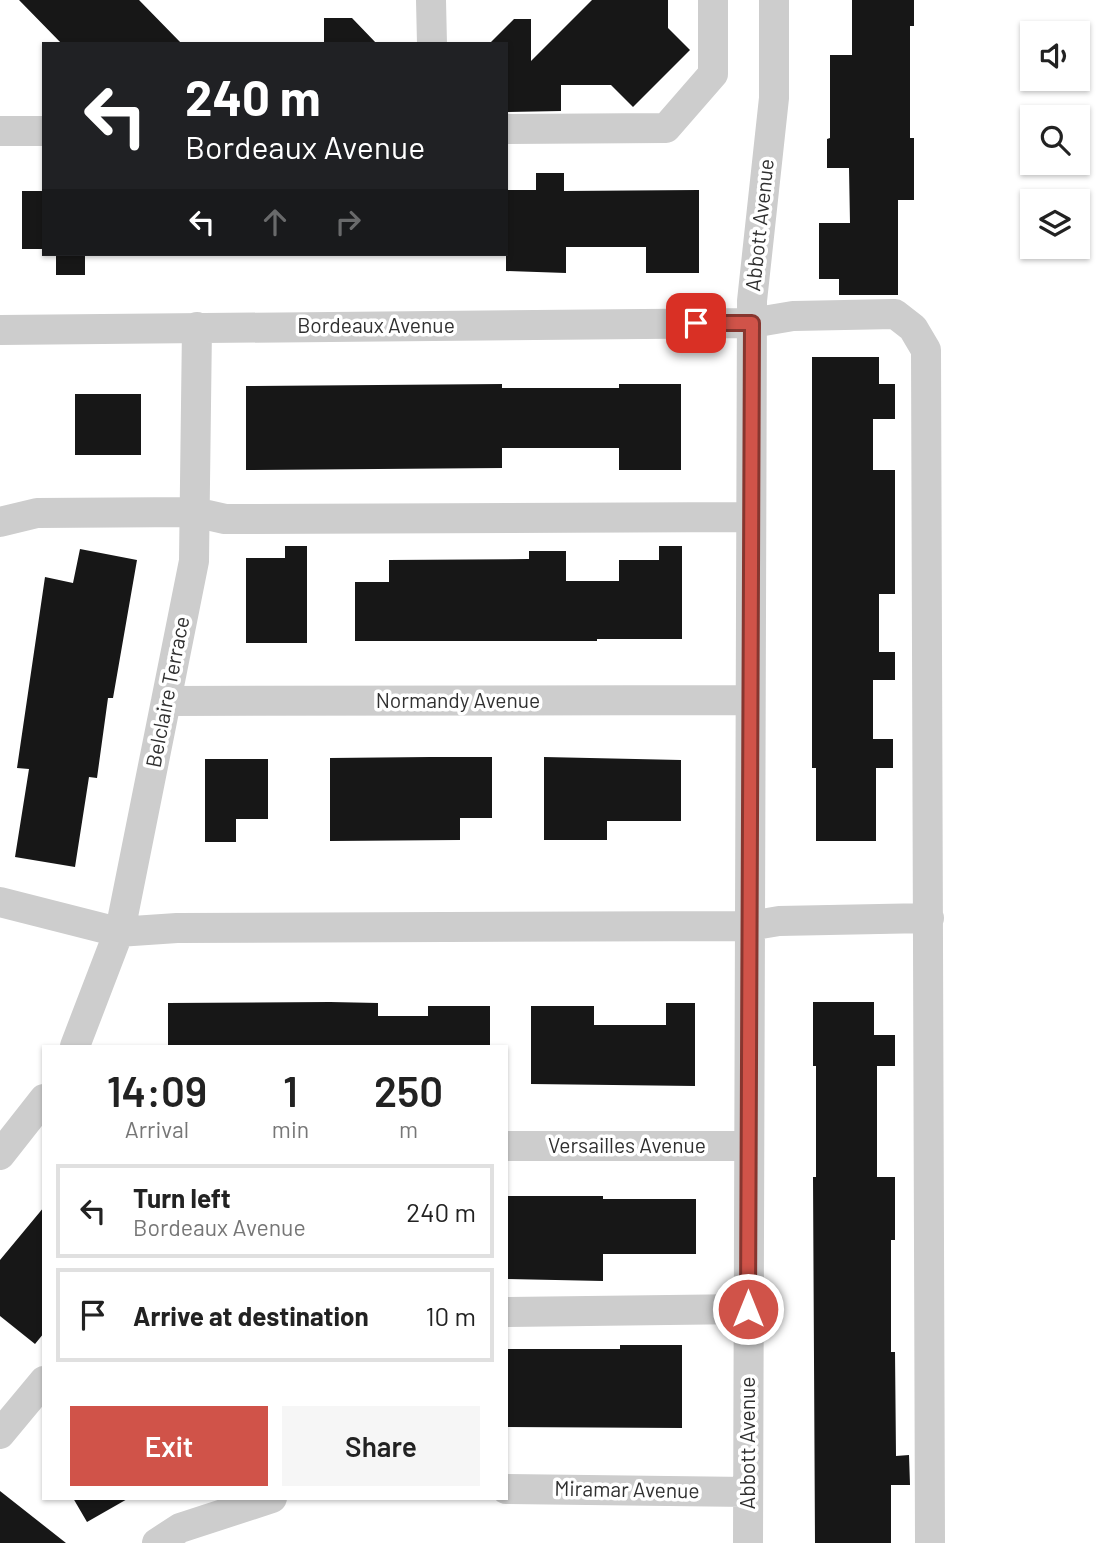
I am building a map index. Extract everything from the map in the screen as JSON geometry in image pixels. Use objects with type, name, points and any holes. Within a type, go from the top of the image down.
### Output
[{"type":"street","points":[[431,0],[432,42]]},
{"type":"street","points":[[508,129],[666,128],[713,74],[713,0]]},
{"type":"street","name":"Abbott Avenue","points":[[748,1543],[752,301],[774,98],[774,0]]},
{"type":"street","points":[[0,131],[42,131]]},
{"type":"street","name":"Bordeaux Avenue","points":[[0,330],[752,323],[793,316],[895,314],[912,328],[926,350],[929,918]]},
{"type":"street","name":"Belclaire Terrace","points":[[75,1045],[118,932],[194,561],[197,327]]},
{"type":"street","points":[[0,522],[37,513],[194,512],[225,519],[751,517]]},
{"type":"street","name":"Normandy Avenue","points":[[166,701],[750,700]]},
{"type":"street","points":[[0,902],[118,932],[177,928],[749,926],[779,920],[929,918],[930,1543]]},
{"type":"street","points":[[0,1155],[41,1106]]},
{"type":"street","name":"Versailles Avenue","points":[[508,1146],[749,1146]]},
{"type":"street","points":[[508,1312],[748,1309]]},
{"type":"street","points":[[0,1434],[42,1383]]},
{"type":"street","name":"Miramar Avenue","points":[[508,1489],[748,1492]]},
{"type":"street","points":[[157,1543],[180,1528],[266,1500]]},
{"type":"building","points":[[19,0],[139,0],[180,42],[60,42]]},
{"type":"building","points":[[592,0],[668,0],[668,28],[690,50],[633,107],[611,85],[561,85],[561,111],[508,112],[508,42],[491,42],[514,19],[531,19],[531,61]]},
{"type":"building","points":[[852,0],[914,0],[914,26],[910,26],[910,138],[914,138],[914,200],[898,200],[898,295],[839,295],[839,279],[819,279],[819,223],[850,223],[849,168],[827,168],[827,139],[830,138],[830,55],[852,55]]},
{"type":"building","points":[[324,18],[352,18],[375,42],[324,42]]},
{"type":"building","points":[[536,173],[564,173],[564,191],[699,190],[699,273],[646,273],[646,247],[566,247],[566,273],[506,271],[508,190],[536,190]]},
{"type":"building","points":[[22,191],[42,191],[42,249],[22,249]]},
{"type":"building","points":[[56,256],[85,256],[85,275],[56,275]]},
{"type":"building","points":[[812,357],[879,357],[879,384],[895,384],[895,419],[873,419],[873,470],[895,470],[895,594],[879,594],[879,652],[895,652],[895,680],[873,680],[873,739],[893,739],[893,768],[876,768],[876,841],[816,841],[816,768],[812,768]]},
{"type":"building","points":[[502,384],[502,388],[619,388],[619,384],[681,384],[681,470],[619,470],[619,448],[502,448],[502,468],[246,470],[246,386]]},
{"type":"building","points":[[75,394],[141,394],[141,455],[75,455]]},
{"type":"building","points":[[285,546],[307,546],[307,643],[246,643],[246,558],[285,558]]},
{"type":"building","points":[[659,546],[682,546],[682,639],[355,641],[355,582],[389,582],[389,560],[529,559],[529,551],[566,551],[566,581],[619,581],[619,560],[659,560]]},
{"type":"building","points":[[80,549],[137,560],[113,698],[108,698],[97,778],[89,777],[75,867],[15,857],[29,769],[17,768],[45,577],[73,583]]},
{"type":"building","points":[[492,757],[492,818],[460,818],[460,840],[330,841],[330,758]]},
{"type":"building","points":[[544,757],[681,760],[681,821],[607,821],[607,840],[544,840]]},
{"type":"building","points":[[205,759],[268,759],[268,819],[236,819],[236,842],[205,842]]},
{"type":"building","points":[[813,1002],[874,1002],[874,1035],[895,1035],[895,1066],[877,1066],[877,1177],[895,1177],[895,1240],[891,1240],[891,1352],[895,1352],[896,1456],[909,1455],[910,1485],[891,1485],[891,1543],[815,1543],[813,1177],[816,1177],[816,1066],[813,1066]]},
{"type":"building","points":[[168,1003],[378,1003],[378,1016],[428,1016],[428,1006],[490,1006],[490,1045],[168,1045]]},
{"type":"building","points":[[666,1003],[695,1003],[695,1086],[531,1084],[531,1006],[594,1006],[594,1025],[666,1025]]},
{"type":"building","points":[[508,1196],[696,1199],[696,1254],[603,1254],[603,1281],[508,1279]]},
{"type":"building","points":[[42,1209],[42,1335],[35,1344],[0,1316],[0,1260]]},
{"type":"building","points":[[620,1345],[682,1345],[682,1428],[508,1427],[508,1349],[620,1349]]},
{"type":"building","points":[[0,1491],[66,1543],[0,1543]]},
{"type":"building","points":[[74,1500],[126,1500],[87,1522]]},
{"type":"route","points":[[696,323],[752,323],[748,1309]]}]
